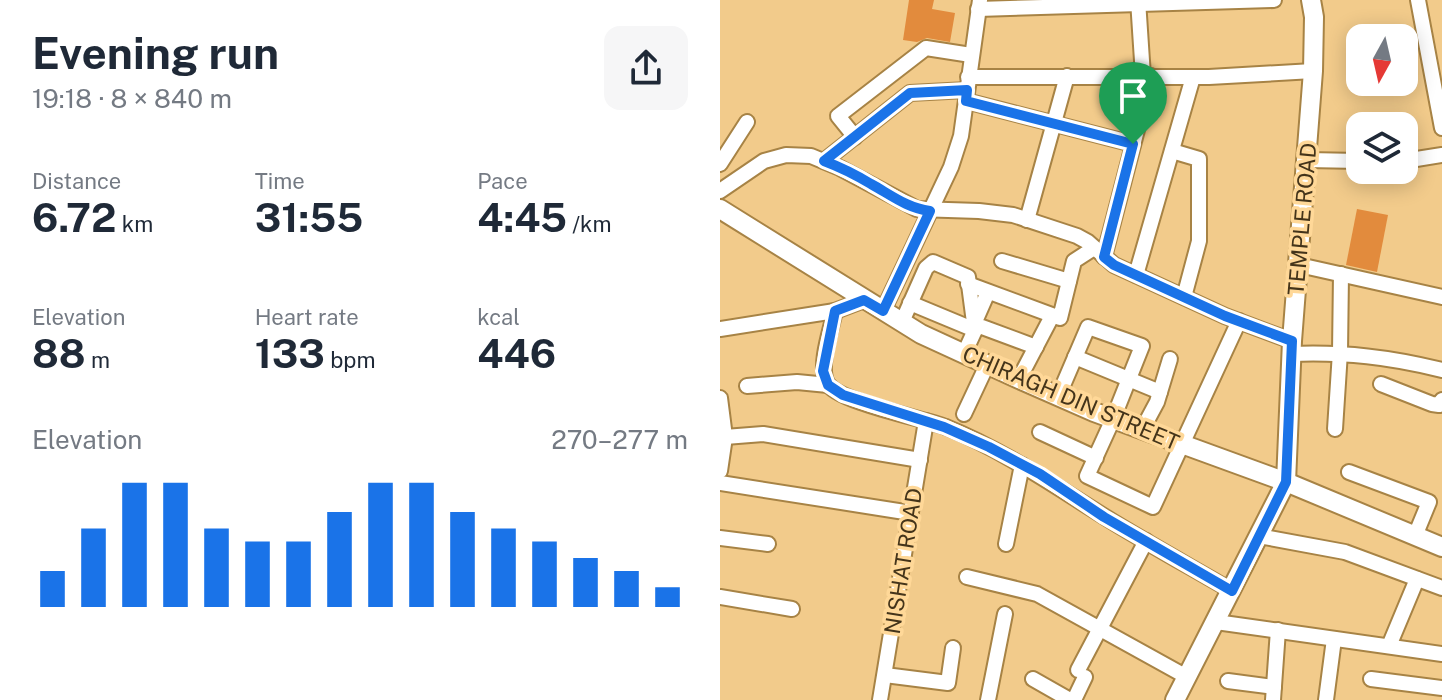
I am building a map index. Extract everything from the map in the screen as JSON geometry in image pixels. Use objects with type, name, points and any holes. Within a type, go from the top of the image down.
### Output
[{"type":"street","points":[[883,311],[951,167],[961,136],[979,4],[1274,0]]},
{"type":"street","name":"TEMPLE ROAD","points":[[1183,693],[1286,482],[1291,348],[1313,71],[1314,17],[1311,0]]},
{"type":"street","points":[[1418,0],[1442,128]]},
{"type":"street","points":[[1099,252],[1133,144],[1147,76],[1138,2]]},
{"type":"street","points":[[855,137],[838,116],[926,48],[971,55]]},
{"type":"street","points":[[824,161],[910,93],[1067,76],[1193,77],[1313,71]]},
{"type":"street","points":[[1027,220],[1067,76]]},
{"type":"street","points":[[1136,275],[1193,77]]},
{"type":"street","points":[[967,89],[1054,124],[1133,144]]},
{"type":"street","points":[[720,164],[747,122]]},
{"type":"street","points":[[1172,151],[1199,159],[1199,241],[1184,297]]},
{"type":"street","points":[[720,191],[764,161],[786,155],[811,156],[917,209],[979,211],[1027,220],[1077,236],[1114,265],[1291,348],[1404,361],[1442,370]]},
{"type":"street","points":[[1418,159],[1442,155]]},
{"type":"street","points":[[1307,160],[1346,161]]},
{"type":"street","name":"CHIRAGH DIN STREET","points":[[720,209],[864,300],[987,365],[1058,397],[1286,482],[1442,547]]},
{"type":"street","points":[[968,284],[1060,318],[1074,261],[1099,252]]},
{"type":"street","points":[[1002,261],[1069,281]]},
{"type":"street","points":[[902,322],[926,268],[933,262],[968,277],[974,327]]},
{"type":"street","points":[[1299,265],[1442,297]]},
{"type":"street","points":[[1335,429],[1341,274]]},
{"type":"street","points":[[964,354],[988,292]]},
{"type":"street","points":[[720,329],[835,311],[864,300]]},
{"type":"street","points":[[910,303],[1036,347]]},
{"type":"street","points":[[828,385],[823,371],[835,311]]},
{"type":"street","points":[[1019,379],[1052,316]]},
{"type":"street","points":[[1058,397],[1088,327],[1142,346],[1087,476],[1153,507],[1239,321]]},
{"type":"street","points":[[1075,357],[1160,392]]},
{"type":"street","points":[[1142,430],[1160,392],[1170,359]]},
{"type":"street","points":[[964,414],[987,365]]},
{"type":"street","points":[[747,386],[797,382],[828,385],[843,395],[944,427],[1022,465],[1232,591]]},
{"type":"street","points":[[1381,384],[1432,404],[1439,405],[1442,400]]},
{"type":"street","points":[[720,398],[725,437],[720,471]]},
{"type":"street","name":"NISHAT ROAD","points":[[880,700],[926,421]]},
{"type":"street","points":[[1040,432],[1096,458]]},
{"type":"street","points":[[725,437],[763,434],[920,460]]},
{"type":"street","points":[[1006,544],[1022,465]]},
{"type":"street","points":[[1349,472],[1429,502],[1415,536]]},
{"type":"street","points":[[720,483],[911,513]]},
{"type":"street","points":[[1259,536],[1345,552],[1442,588]]},
{"type":"street","points":[[720,538],[768,544]]},
{"type":"street","points":[[1033,679],[1072,700],[1100,629],[1146,541]]},
{"type":"street","points":[[967,577],[1037,594],[1100,629],[1183,693]]},
{"type":"street","points":[[1389,646],[1417,579]]},
{"type":"street","points":[[720,597],[792,609]]},
{"type":"street","points":[[988,700],[1005,614]]},
{"type":"street","points":[[1216,622],[1442,654]]},
{"type":"street","points":[[1228,681],[1273,694],[1278,630]]},
{"type":"street","points":[[1326,700],[1334,639]]},
{"type":"street","points":[[885,675],[948,683],[953,648]]},
{"type":"street","points":[[1371,679],[1442,688]]},
{"type":"building","points":[[909,0],[934,0],[932,9],[955,13],[950,42],[927,38],[917,42],[903,40]]},
{"type":"building","points":[[1357,209],[1388,215],[1377,272],[1346,265]]},
{"type":"route","points":[[967,90],[966,101],[1133,144],[1104,257],[1114,265],[1225,316],[1292,341],[1286,482],[1232,591],[1104,517],[1040,474],[944,427],[843,395],[828,385],[823,371],[835,311],[864,300],[883,311],[930,211],[899,202],[824,161],[910,93],[967,90]]}]
